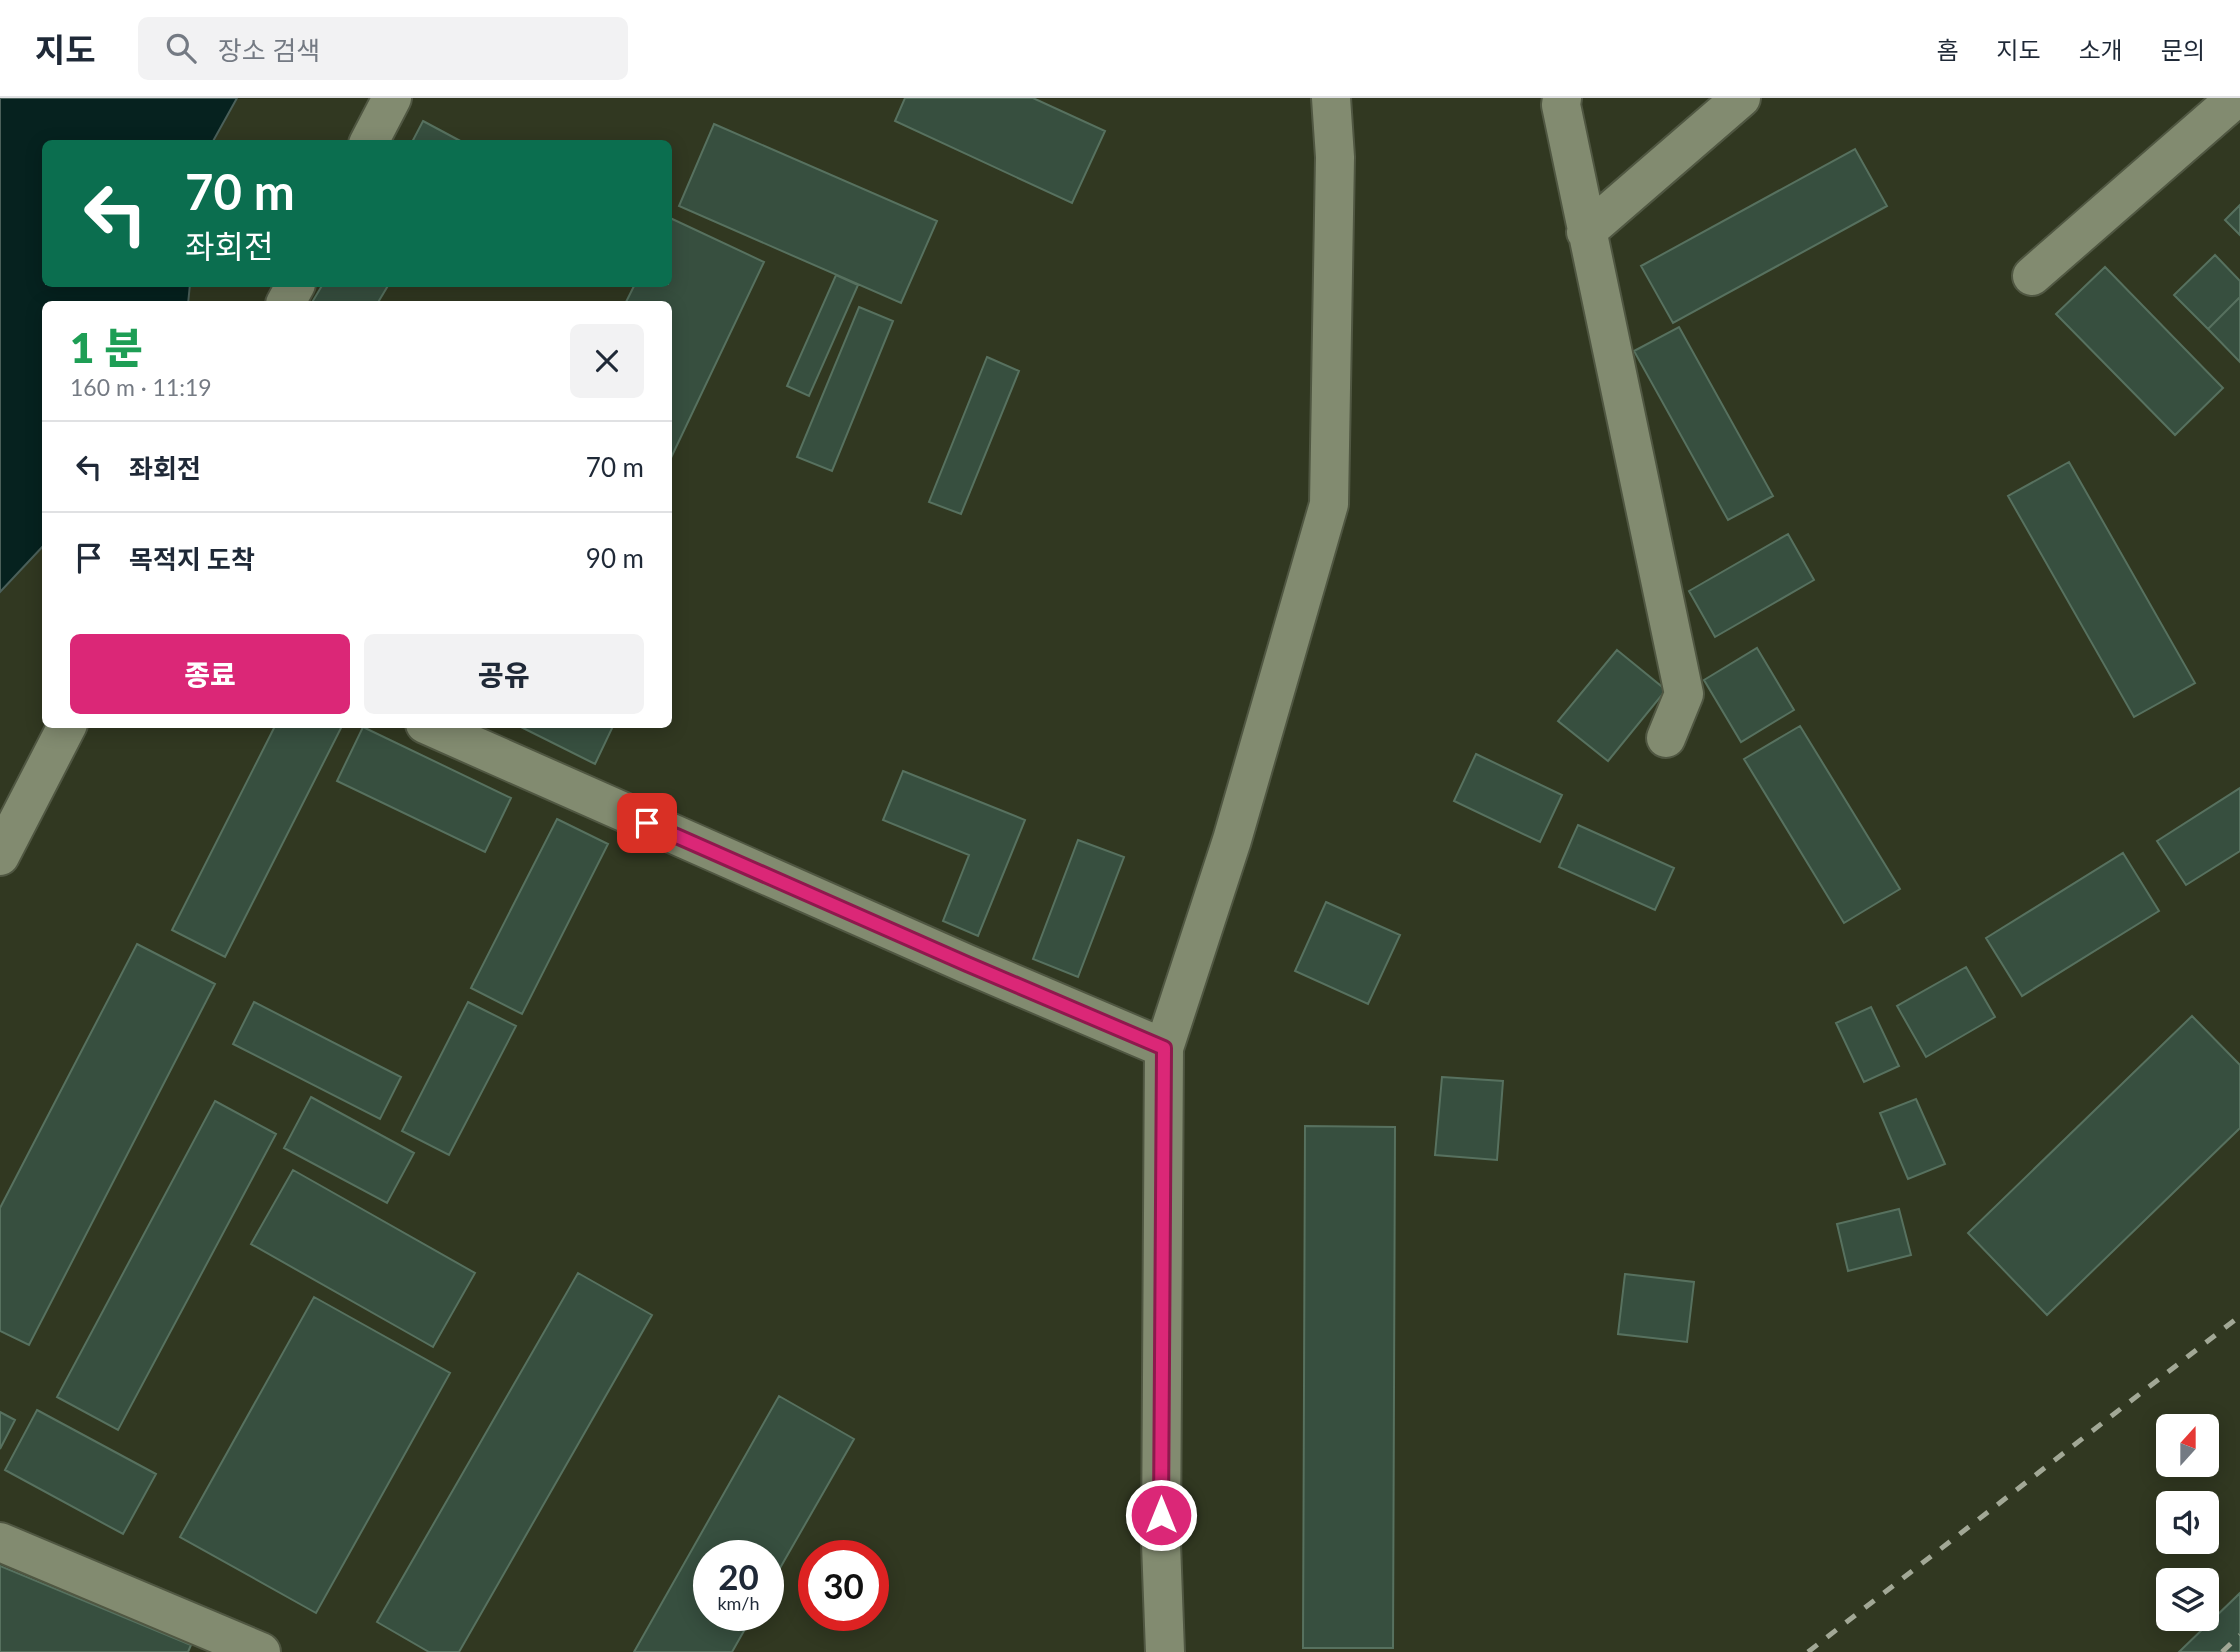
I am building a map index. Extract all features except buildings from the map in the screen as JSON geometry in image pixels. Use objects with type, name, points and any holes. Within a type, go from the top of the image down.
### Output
[{"type":"street","points":[[370,140],[392,98]]},
{"type":"street","points":[[1165,1652],[1161,1543],[1164,1048],[1231,840],[1329,504],[1335,157],[1331,98]]},
{"type":"street","points":[[1562,98],[1561,105],[1586,232],[1684,694],[1666,738]]},
{"type":"street","points":[[1586,232],[1741,98]]},
{"type":"street","points":[[2032,275],[2236,98]]},
{"type":"street","points":[[0,856],[66,728]]},
{"type":"street","points":[[434,728],[967,964],[1164,1048]]},
{"type":"street","points":[[0,1542],[261,1652]]},
{"type":"water","points":[[0,98],[237,98],[214,140],[42,140],[42,287],[190,287],[188,301],[42,301],[42,547],[0,592]]},
{"type":"railway","points":[[1808,1652],[2240,1316]]},
{"type":"railway","points":[[2222,1652],[2240,1635]]},
{"type":"route","points":[[647,823],[1164,1048],[1161,1515]]}]
